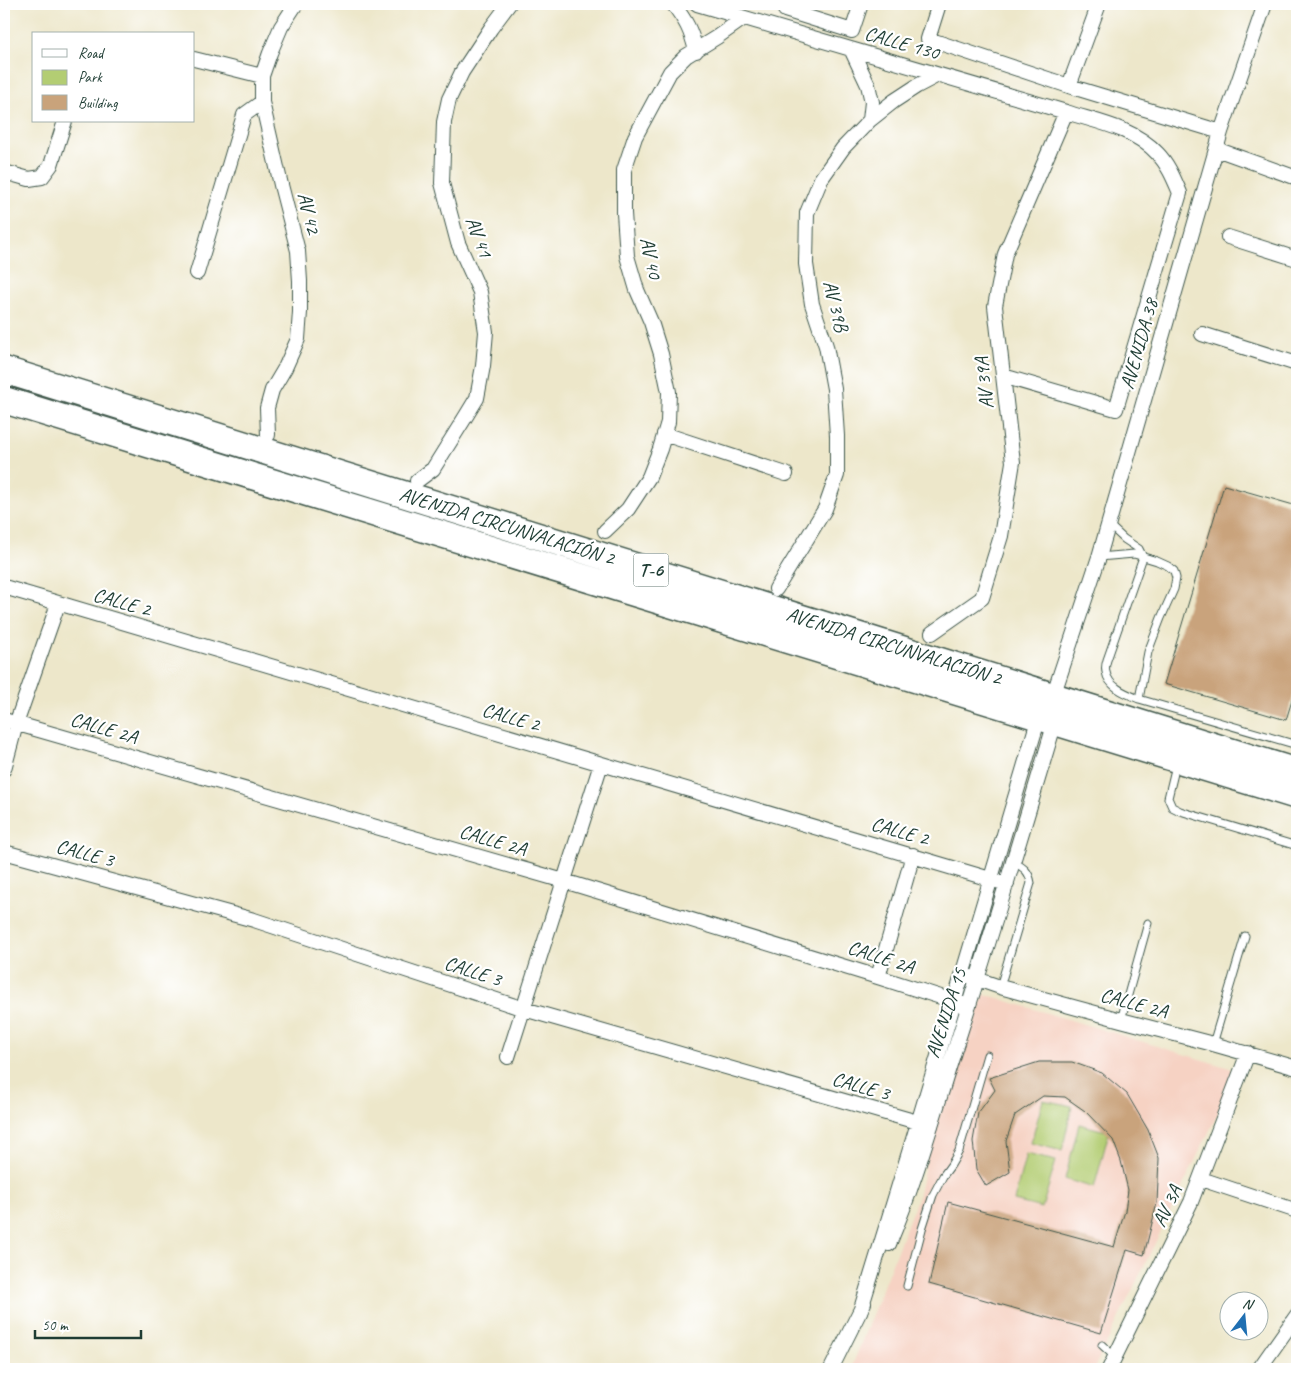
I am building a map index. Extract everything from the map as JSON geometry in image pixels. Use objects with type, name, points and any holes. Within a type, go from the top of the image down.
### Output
[{"type":"highway","name":"AVENIDA CIRCUNVALACIÓN 2","points":[[4,370],[1049,712],[1177,760],[1297,796]]},
{"type":"highway","name":"AVENIDA CIRCUNVALACIÓN 2","points":[[4,400],[1049,712],[1297,772]]},
{"type":"street","name":"AV 42","points":[[268,435],[267,408],[272,390],[285,368],[298,339],[300,281],[298,251],[262,102],[262,76],[281,27],[296,4]]},
{"type":"street","name":"AV 41","points":[[416,481],[433,469],[477,398],[483,366],[486,332],[480,292],[458,243],[442,183],[444,122],[449,99],[462,72],[509,4]]},
{"type":"street","points":[[673,4],[684,18],[692,34],[696,51]]},
{"type":"street","name":"CALLE 130","points":[[697,4],[1066,112],[1127,132],[1142,140],[1158,153],[1173,176],[1180,193],[1116,409],[1004,376]]},
{"type":"street","points":[[787,4],[785,10],[852,31],[861,4]]},
{"type":"street","points":[[939,4],[928,40],[1069,86],[1221,132]]},
{"type":"street","points":[[1069,86],[1099,4]]},
{"type":"street","name":"AVENIDA 38","points":[[1049,712],[1099,557],[1221,132],[1265,4]]},
{"type":"street","name":"AV 40","points":[[605,531],[628,509],[649,477],[668,422],[669,392],[662,354],[637,290],[627,256],[624,170],[635,137],[670,72],[686,56],[744,18]]},
{"type":"street","points":[[850,49],[868,85],[872,102],[870,120]]},
{"type":"street","points":[[195,59],[262,76]]},
{"type":"street","name":"AV 39B","points":[[776,589],[825,509],[837,476],[834,389],[826,346],[812,304],[806,264],[807,213],[821,179],[843,148],[870,120],[894,101],[938,75]]},
{"type":"street","points":[[197,273],[244,115],[262,102]]},
{"type":"street","name":"AV 39A","points":[[932,633],[982,598],[1001,536],[1013,462],[995,306],[1005,254],[1066,112]]},
{"type":"street","points":[[4,172],[29,179],[42,177],[51,165],[65,122]]},
{"type":"street","points":[[1216,149],[1297,178]]},
{"type":"street","points":[[1228,237],[1297,259]]},
{"type":"street","points":[[1202,334],[1297,364]]},
{"type":"street","points":[[664,434],[786,474]]},
{"type":"street","name":"CALLE 2","points":[[4,587],[1007,884]]},
{"type":"street","points":[[4,769],[10,722],[58,604]]},
{"type":"street","name":"AVENIDA 15","points":[[831,1369],[860,1312],[924,1125],[978,979],[1014,862],[1049,712]]},
{"type":"street","name":"AVENIDA 15","points":[[924,1125],[962,974],[991,879],[1049,712]]},
{"type":"street","name":"CALLE 2A","points":[[10,722],[564,881],[878,976],[969,1006]]},
{"type":"street","points":[[508,1057],[601,764]]},
{"type":"street","name":"CALLE 3","points":[[4,852],[254,920],[524,1009],[924,1125]]},
{"type":"street","points":[[878,976],[913,855]]},
{"type":"street","name":"CALLE 2A","points":[[962,974],[1000,987],[1248,1053],[1297,1068]]},
{"type":"street","name":"AV 3A","points":[[1112,1363],[1191,1202],[1248,1053]]},
{"type":"street","points":[[1201,1179],[1297,1211]]},
{"type":"street","points":[[1259,1369],[1297,1315]]},
{"type":"lane","points":[[1108,524],[1138,549],[1143,557]]},
{"type":"lane","points":[[1099,557],[1134,554],[1168,566],[1174,571],[1176,578],[1174,589],[1148,652],[1139,699]]},
{"type":"lane","points":[[1143,557],[1107,660],[1105,671],[1109,681],[1139,699],[1297,745]]},
{"type":"lane","points":[[1177,760],[1168,798],[1172,808],[1297,846]]},
{"type":"lane","points":[[1000,987],[1031,883],[1029,874],[1014,862]]},
{"type":"lane","points":[[1121,1020],[1148,923]]},
{"type":"lane","points":[[1213,1044],[1245,936]]},
{"type":"lane","points":[[907,1286],[933,1195],[959,1151],[987,1055]]},
{"type":"lane","points":[[1102,1345],[1112,1363]]},
{"type":"shaded area","points":[[984,994],[1233,1069],[1224,1101],[1094,1369],[851,1369],[919,1194],[933,1128]]},
{"type":"green space","points":[[1043,1100],[1072,1106],[1062,1151],[1031,1143]]},
{"type":"green space","points":[[1079,1124],[1109,1132],[1094,1188],[1065,1179]]},
{"type":"green space","points":[[1026,1154],[1056,1161],[1042,1208],[1014,1201]]},
{"type":"building","points":[[1224,485],[1297,506],[1297,684],[1286,720],[1164,684]]},
{"type":"building","points":[[1039,1062],[1072,1062],[1102,1073],[1127,1094],[1148,1130],[1159,1158],[1157,1203],[1144,1255],[1127,1250],[1101,1333],[929,1284],[948,1202],[1114,1247],[1125,1211],[1128,1190],[1121,1161],[1113,1140],[1085,1111],[1065,1097],[1043,1096],[1015,1115],[1006,1141],[1010,1172],[986,1186],[976,1169],[973,1141],[978,1113],[995,1090],[989,1078]]}]
